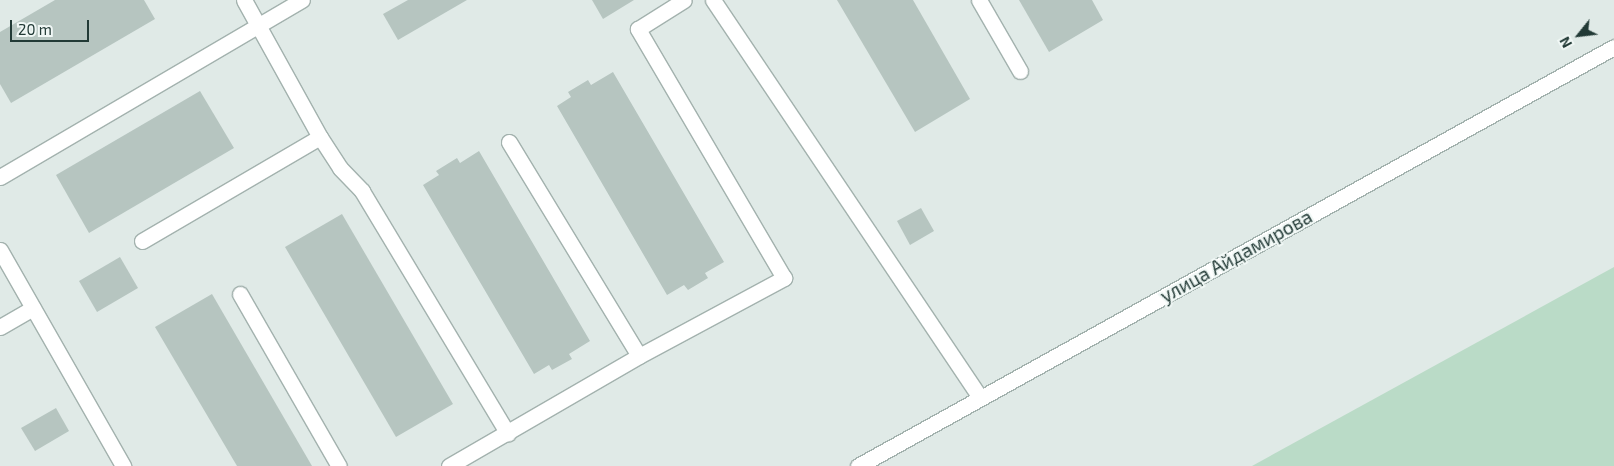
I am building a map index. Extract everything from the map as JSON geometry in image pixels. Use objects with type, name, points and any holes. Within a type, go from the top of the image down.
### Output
[{"type":"main road","points":[[244,0],[320,137],[340,168],[362,191],[508,434]]},
{"type":"main road","points":[[0,177],[302,0]]},
{"type":"main road","points":[[449,466],[508,434],[640,356],[784,278],[638,29],[684,0]]},
{"type":"main road","points":[[713,0],[980,398]]},
{"type":"main road","points":[[979,0],[1020,71]]},
{"type":"main road","name":"улица Айдамирова","points":[[858,466],[1614,48]]},
{"type":"main road","points":[[142,241],[320,137]]},
{"type":"main road","points":[[509,142],[640,356]]},
{"type":"main road","points":[[0,250],[123,466]]},
{"type":"main road","points":[[240,294],[339,466]]},
{"type":"main road","points":[[0,327],[33,308]]},
{"type":"green space","points":[[1614,267],[1614,466],[1252,466]]},
{"type":"building","points":[[55,0],[144,0],[155,19],[11,103],[0,84],[0,32]]},
{"type":"building","points":[[408,0],[467,0],[398,40],[383,14]]},
{"type":"building","points":[[592,0],[634,0],[603,19]]},
{"type":"building","points":[[837,0],[913,0],[970,99],[915,132]]},
{"type":"building","points":[[1019,0],[1092,0],[1103,20],[1049,52]]},
{"type":"building","points":[[613,72],[724,262],[705,273],[708,278],[688,290],[684,285],[667,295],[557,106],[571,97],[568,92],[588,80],[591,85]]},
{"type":"building","points":[[200,91],[234,148],[89,233],[56,175]]},
{"type":"building","points":[[479,151],[590,341],[569,354],[572,359],[552,370],[549,365],[534,374],[423,185],[439,175],[436,171],[457,158],[460,163]]},
{"type":"building","points":[[921,208],[934,231],[910,245],[897,221]]},
{"type":"building","points":[[342,214],[453,404],[396,437],[285,247]]},
{"type":"building","points":[[120,257],[138,288],[97,312],[79,281]]},
{"type":"building","points":[[212,294],[312,466],[237,466],[155,327]]},
{"type":"building","points":[[56,408],[69,431],[35,451],[21,428]]}]
